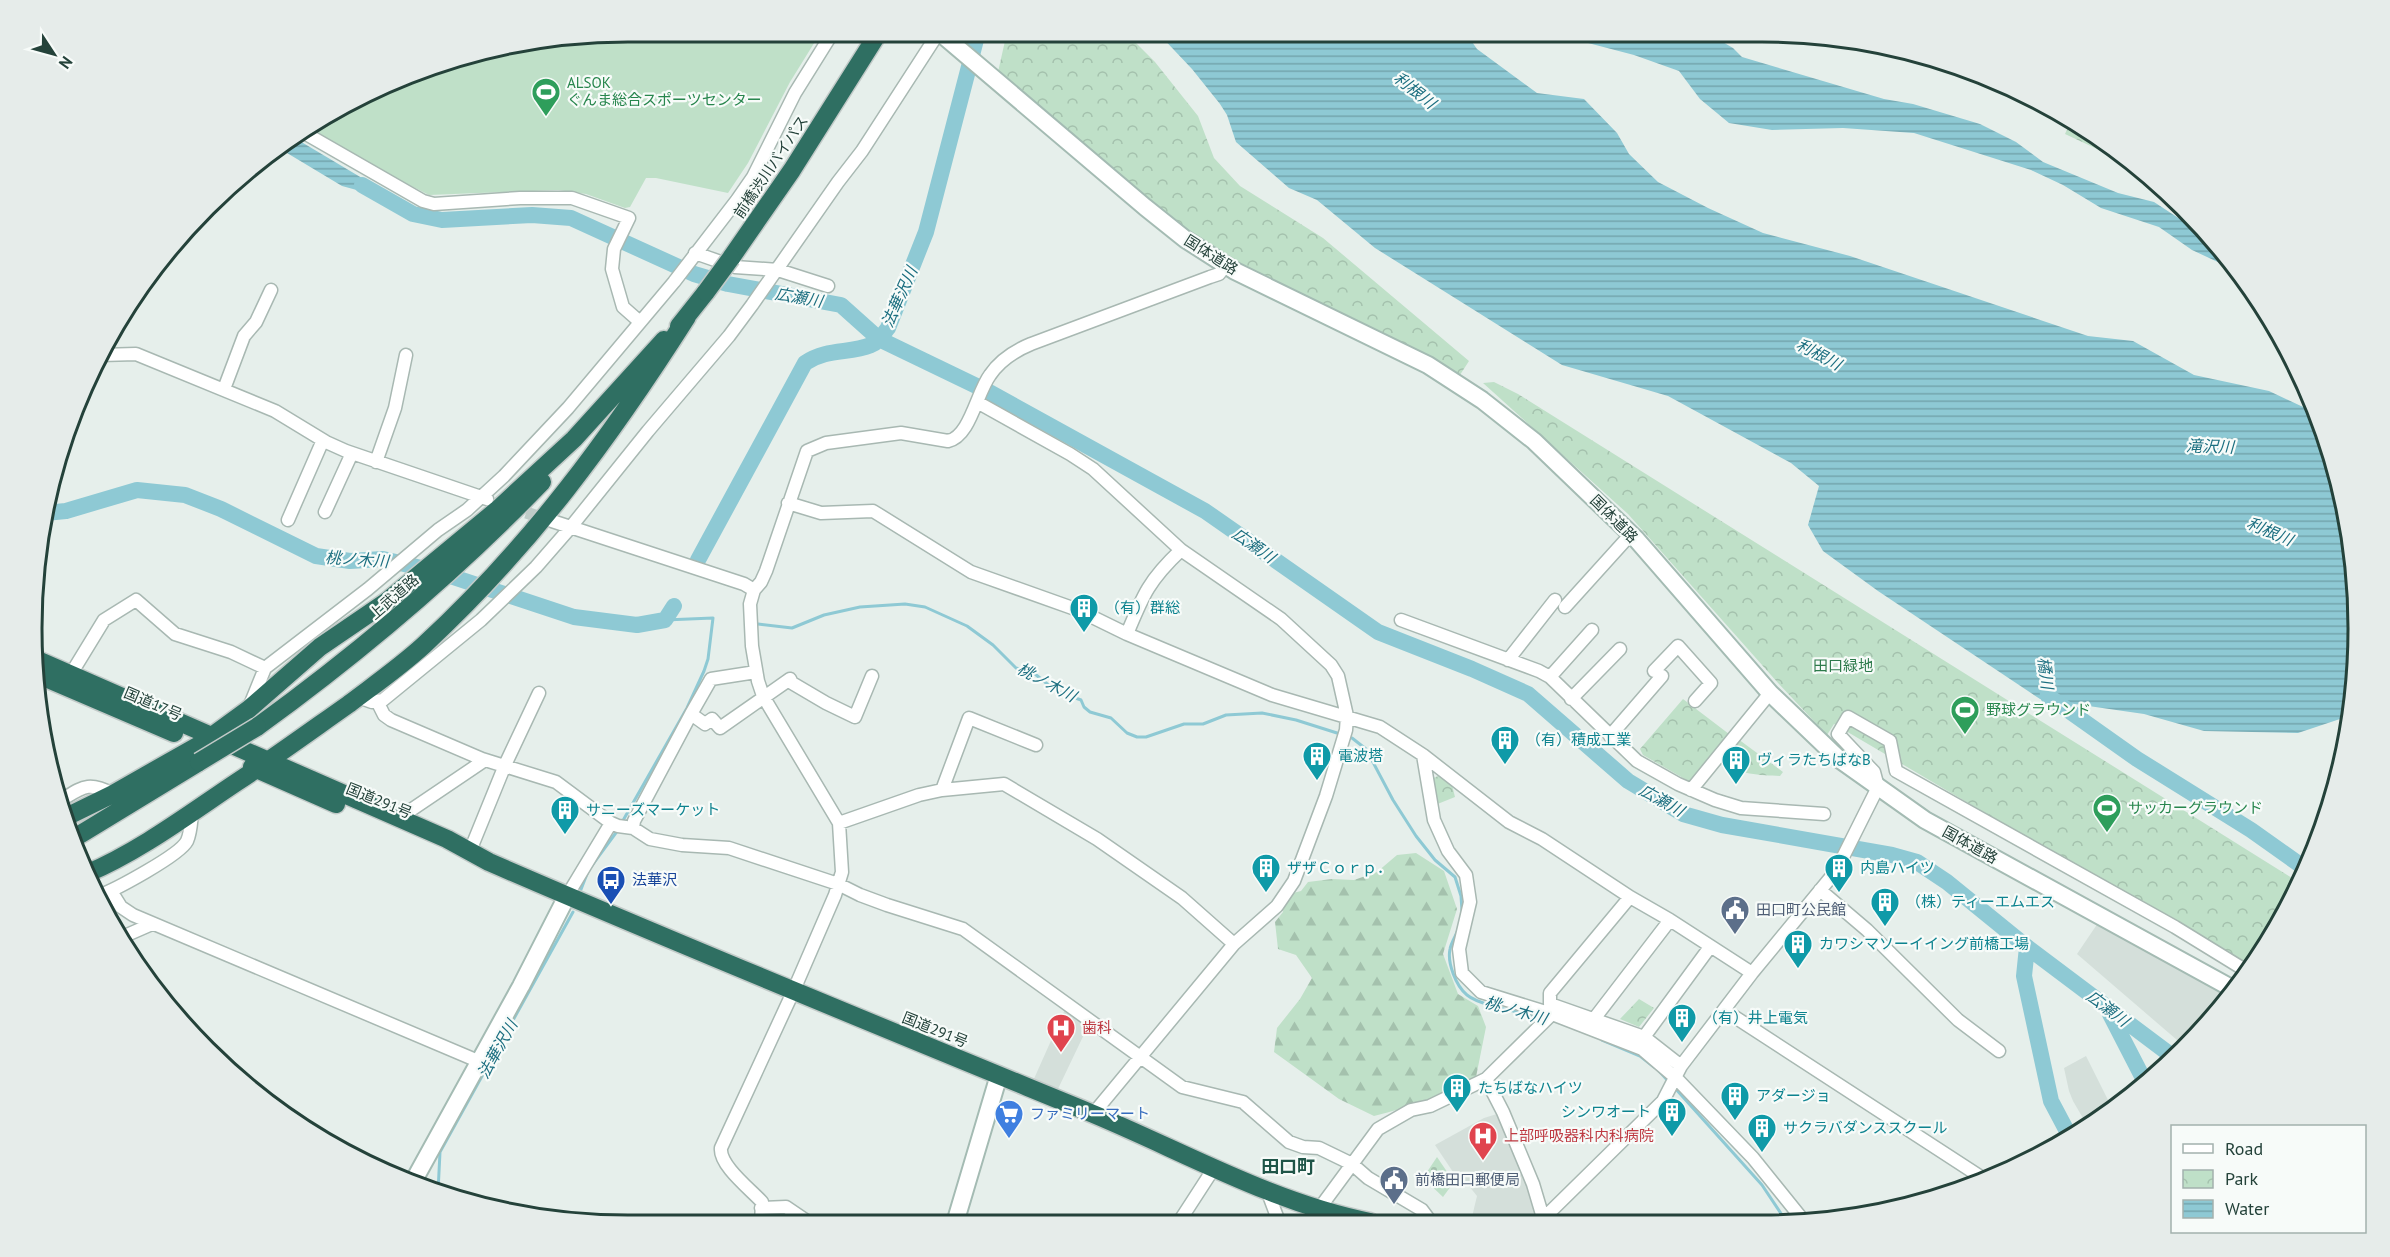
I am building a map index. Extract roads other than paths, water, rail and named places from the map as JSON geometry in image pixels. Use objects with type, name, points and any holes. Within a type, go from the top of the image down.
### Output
[{"type":"highway","name":"前橋渋川バイパス","points":[[687,316],[731,258],[792,170],[873,42]]},
{"type":"highway","points":[[72,814],[114,794],[207,740],[249,709],[320,647],[386,602],[496,510],[574,438],[639,364],[687,316]]},
{"type":"highway","points":[[94,870],[156,836],[263,765],[358,697],[423,646],[539,525],[639,393],[687,316]]},
{"type":"highway","name":"上武道路","points":[[80,835],[257,727],[348,659],[455,568],[555,469],[631,384],[687,316]]},
{"type":"highway","name":"国道17号","points":[[43,662],[263,765]]},
{"type":"highway","name":"国道17号","points":[[44,677],[207,740]]},
{"type":"highway","name":"国道291号","points":[[263,765],[406,821],[447,839],[489,862],[567,896],[793,992],[1093,1114],[1267,1190],[1343,1215]]},
{"type":"highway","name":"国道291号","points":[[263,765],[304,791],[460,854],[489,862]]},
{"type":"street","points":[[249,709],[266,668],[482,498],[568,408],[674,282],[753,177],[795,93],[827,42]]},
{"type":"street","points":[[378,703],[492,610],[570,528],[729,336],[776,273],[862,151],[933,42]]},
{"type":"street","name":"国体道路","points":[[951,42],[1166,224],[1226,265],[1428,365],[1482,400],[1534,441],[1630,534],[1770,693],[1839,759],[1925,820],[2227,986]]},
{"type":"street","points":[[310,136],[423,201],[434,204],[572,198],[629,219],[614,249],[612,269],[623,307],[640,322]]},
{"type":"street","points":[[695,254],[735,267],[776,273],[828,286]]},
{"type":"street","points":[[761,1215],[762,1202],[726,1164],[720,1154],[721,1148],[793,992],[842,872],[839,823],[763,696],[756,672],[750,616],[754,590],[761,582],[766,570],[807,451],[826,443],[901,433],[955,440],[962,432],[985,382],[1001,362],[1017,350],[1219,274],[1226,265]]},
{"type":"street","points":[[224,389],[244,336],[256,322],[271,290]]},
{"type":"street","points":[[110,356],[136,354],[275,411],[323,440],[352,453],[499,504]]},
{"type":"street","points":[[376,462],[395,408],[406,355]]},
{"type":"street","points":[[977,400],[1052,443],[1093,470],[1181,550],[1281,619],[1331,665],[1338,676],[1347,716],[1346,730],[1326,796],[1294,880],[1277,906],[1234,944],[1093,1114]]},
{"type":"street","points":[[288,520],[323,440]]},
{"type":"street","points":[[325,512],[352,453]]},
{"type":"street","points":[[788,503],[821,513],[873,511],[971,572],[1078,610],[1127,634],[1272,695],[1380,727],[1423,755],[1509,822],[1542,839],[1752,974]]},
{"type":"street","points":[[552,521],[744,584],[754,590]]},
{"type":"street","points":[[1508,660],[1630,534]]},
{"type":"street","points":[[1127,634],[1145,590],[1159,570],[1181,550]]},
{"type":"street","points":[[71,674],[104,620],[136,600],[176,634],[231,652],[266,668]]},
{"type":"street","points":[[1401,620],[1550,677],[1637,761],[1691,790],[1741,808],[1824,814]]},
{"type":"street","points":[[1550,677],[1592,630]]},
{"type":"street","points":[[1610,736],[1678,646],[1711,683],[1695,701]]},
{"type":"street","points":[[1571,699],[1620,649]]},
{"type":"street","points":[[633,828],[634,821],[711,679],[756,672]]},
{"type":"street","points":[[691,714],[705,724],[712,719],[720,728],[790,679],[792,683],[809,693],[855,717],[872,676]]},
{"type":"street","points":[[470,851],[505,765],[539,693]]},
{"type":"street","points":[[1691,790],[1770,693]]},
{"type":"street","points":[[358,697],[378,703],[384,715],[391,720],[485,760],[556,782],[611,822],[618,826],[633,828],[650,839],[729,848],[963,929],[1182,1087],[1243,1102],[1289,1142],[1303,1147],[1319,1148],[1352,1164],[1368,1178],[1422,1210],[1426,1215]]},
{"type":"street","points":[[1548,1215],[1663,1101],[1677,1078],[1681,1066],[1752,974],[1836,872],[1878,787],[1874,772],[1838,734],[1848,717],[1890,741],[1896,771],[2175,927],[2240,967]]},
{"type":"street","points":[[942,790],[969,718],[1036,746]]},
{"type":"street","points":[[1423,755],[1434,820],[1448,851],[1466,875],[1470,902],[1459,949],[1462,973],[1481,992],[1552,1014],[1642,1049],[1677,1078],[1754,1158],[1798,1214]]},
{"type":"street","points":[[406,821],[411,810],[485,760]]},
{"type":"street","points":[[839,823],[919,795],[942,790],[1004,784],[1097,839],[1182,898],[1234,944]]},
{"type":"street","points":[[67,797],[93,785],[114,794]]},
{"type":"street","points":[[105,893],[170,856],[186,843],[192,813]]},
{"type":"street","points":[[417,1175],[578,874],[611,822]]},
{"type":"street","points":[[1820,890],[1867,930],[1958,1020],[1999,1051]]},
{"type":"street","points":[[111,891],[121,907],[152,924],[478,1061]]},
{"type":"street","points":[[1630,897],[1550,993],[1550,1004],[1644,1036],[1681,1066]]},
{"type":"street","points":[[1594,1019],[1670,920]]},
{"type":"street","points":[[129,934],[152,924]]},
{"type":"street","points":[[1644,1036],[1710,947]]},
{"type":"street","points":[[1724,1010],[1976,1174]]},
{"type":"street","points":[[1319,1209],[1378,1129],[1411,1110],[1430,1106],[1486,1079],[1552,1014]]},
{"type":"street","points":[[957,1215],[999,1075]]},
{"type":"street","points":[[1486,1079],[1503,1112],[1544,1215]]},
{"type":"street","points":[[1183,1215],[1214,1167]]},
{"type":"street","points":[[1267,1190],[1276,1215]]},
{"type":"street","points":[[761,1208],[786,1207],[798,1215]]},
{"type":"water","points":[[1166,42],[1472,42],[1477,49],[1537,93],[1584,99],[1617,133],[1629,154],[1658,182],[1763,233],[1850,256],[2088,336],[2133,341],[2194,375],[2269,391],[2304,408],[2328,477],[2343,552],[2348,628],[2347,667],[2341,719],[2298,733],[2204,731],[2144,714],[2040,699],[1878,591],[1823,551],[1808,525],[1819,486],[1791,463],[1668,396],[1562,365],[1375,248],[1317,200],[1289,188],[1236,142],[1227,115],[1192,69]]},
{"type":"water","points":[[1584,42],[1723,42],[1742,57],[1884,99],[1913,104],[1980,124],[2016,142],[2043,162],[2118,193],[2154,202],[2182,220],[2220,263],[2192,250],[2159,227],[2101,208],[2063,185],[2031,170],[1914,133],[1843,128],[1772,130],[1729,123],[1700,99],[1679,71],[1634,55]]},
{"type":"water","points":[[301,142],[404,203],[342,186],[286,153]]},
{"type":"waterway","name":"法華沢川","points":[[698,560],[805,363],[822,355],[855,350],[874,344],[888,328],[926,232],[975,42]]},
{"type":"waterway","name":"広瀬川","points":[[362,185],[413,214],[442,220],[532,215],[571,218],[694,274],[728,284],[841,305],[879,339],[991,393],[1205,511],[1378,632],[1528,694],[1628,781],[1683,814],[1722,825],[1892,855],[1917,862],[1947,882],[2027,947],[2166,1052]]},
{"type":"waterway","name":"桃ノ木川","points":[[53,512],[66,511],[137,490],[185,495],[221,509],[316,556],[350,561],[383,559],[438,572],[574,617],[637,625],[665,620],[674,606]]},
{"type":"waterway","name":"桃ノ木川","points":[[758,624],[792,628],[824,615],[860,607],[905,604],[925,607],[967,626],[993,645],[1016,668],[1035,674],[1056,691],[1081,700],[1090,712],[1111,718],[1127,733],[1137,737],[1146,737],[1184,724],[1203,724],[1226,715],[1262,713],[1296,720],[1337,733]]},
{"type":"waterway","name":"法華沢川","points":[[621,824],[687,708],[708,659],[713,618],[665,620]]},
{"type":"waterway","name":"橘川","points":[[2047,683],[2048,696],[2137,759],[2251,830],[2298,864]]},
{"type":"waterway","name":"桃ノ木川","points":[[1352,738],[1366,749],[1393,800],[1416,836],[1435,860],[1455,877],[1461,896],[1462,911]]},
{"type":"waterway","name":"法華沢川","points":[[590,868],[618,830]]},
{"type":"waterway","name":"法華沢川","points":[[580,892],[587,874]]},
{"type":"waterway","name":"法華沢川","points":[[438,1183],[440,1152],[573,912]]},
{"type":"waterway","name":"桃ノ木川","points":[[1457,932],[1449,955],[1456,980],[1463,991],[1482,1003],[1543,1018]]},
{"type":"waterway","points":[[2027,947],[2024,976],[2051,1101],[2066,1129]]},
{"type":"waterway","points":[[2110,1014],[2141,1075]]},
{"type":"waterway","name":"桃ノ木川","points":[[1602,1040],[1640,1056],[1654,1067]]},
{"type":"waterway","name":"桃ノ木川","points":[[1659,1071],[1669,1082]]},
{"type":"waterway","name":"桃ノ木川","points":[[1674,1087],[1762,1185],[1782,1214]]},
{"type":"tunnel","points":[[509,507],[549,520]]},
{"type":"place","name":"ALSOK ぐんま総合スポーツセンター","points":[[546,118]]},
{"type":"place","name":"（有）群総","points":[[1084,634]]},
{"type":"place","name":"野球グラウンド","points":[[1965,736]]},
{"type":"place","name":"（有）積成工業","points":[[1505,766]]},
{"type":"place","name":"電波塔","points":[[1317,782]]},
{"type":"place","name":"ヴィラたちばなB","points":[[1736,786]]},
{"type":"place","name":"サッカーグラウンド","points":[[2107,834]]},
{"type":"place","name":"サニーズマーケット","points":[[565,836]]},
{"type":"place","name":"ザザＣｏｒｐ．","points":[[1266,894]]},
{"type":"place","name":"内島ハイツ","points":[[1839,894]]},
{"type":"place","name":"法華沢","points":[[611,906]]},
{"type":"place","name":"（株）ティーエムエス","points":[[1885,928]]},
{"type":"place","name":"田口町公民館","points":[[1735,936]]},
{"type":"place","name":"カワシマソーイイング前橋工場","points":[[1798,970]]},
{"type":"place","name":"（有）井上電気","points":[[1682,1044]]},
{"type":"place","name":"歯科","points":[[1061,1054]]},
{"type":"place","name":"たちばなハイツ","points":[[1457,1114]]},
{"type":"place","name":"アダージョ","points":[[1735,1122]]},
{"type":"place","name":"シンワオート","points":[[1672,1138]]},
{"type":"place","name":"ファミリーマート","points":[[1009,1140]]},
{"type":"place","name":"サクラバダンススクール","points":[[1762,1154]]},
{"type":"place","name":"上部呼吸器科内科病院","points":[[1483,1162]]},
{"type":"place","name":"前橋田口郵便局","points":[[1394,1206]]},
{"type":"district","name":"田口町","points":[[1288,1167]]},
{"type":"water label","name":"利根川","points":[[1415,90]]},
{"type":"water label","name":"利根川","points":[[1819,354]]},
{"type":"water label","name":"滝沢川","points":[[2210,446]]},
{"type":"water label","name":"利根川","points":[[2270,531]]},
{"type":"park label","name":"田口緑地","points":[[1843,666]]}]
